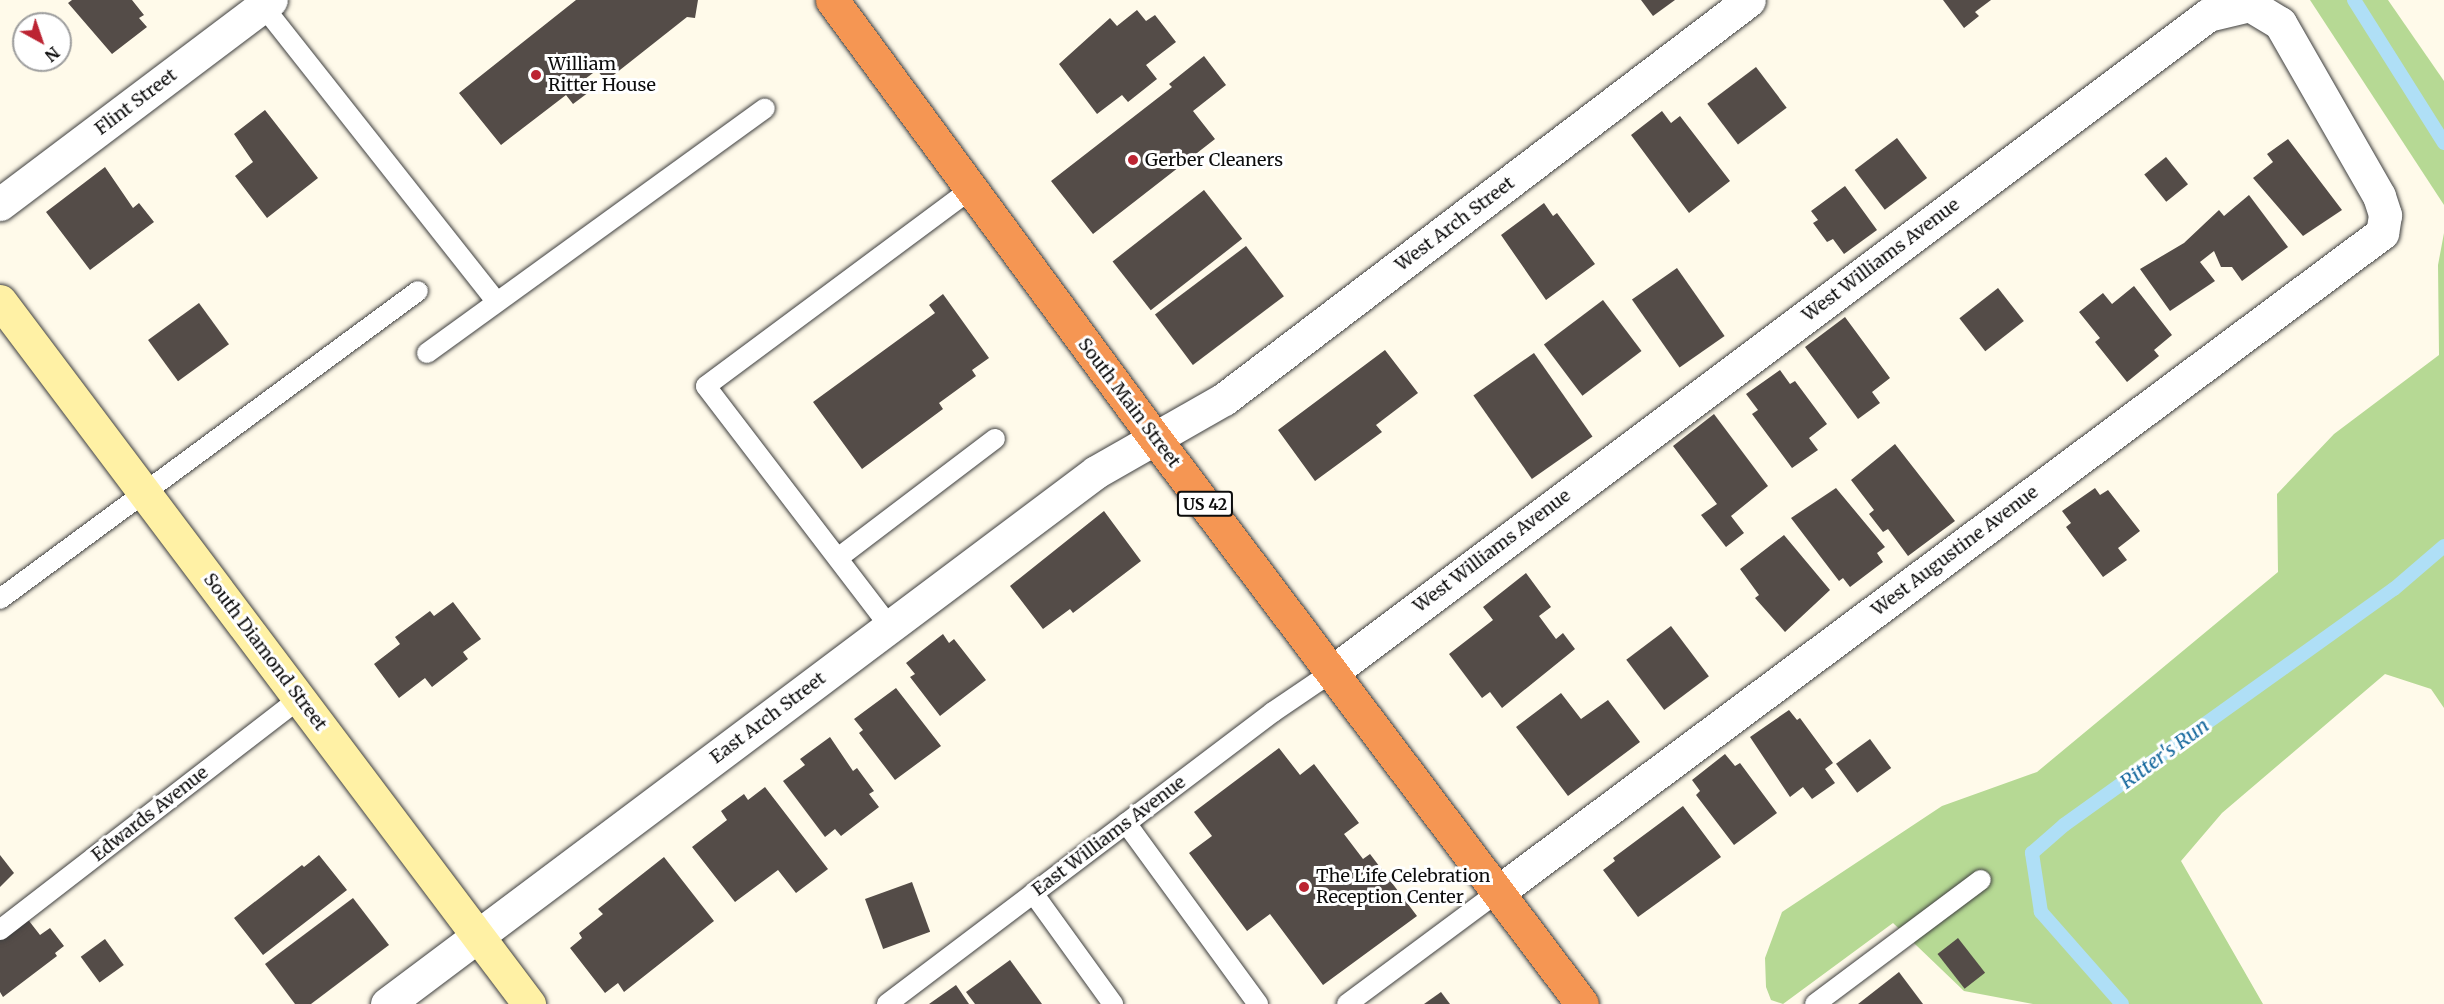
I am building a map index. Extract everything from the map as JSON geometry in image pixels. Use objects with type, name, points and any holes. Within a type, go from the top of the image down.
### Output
[{"type":"highway","name":"South Main Street","points":[[832,0],[1154,437],[1582,1004]]},
{"type":"street","name":"West Arch Street","points":[[1154,437],[1224,399],[1749,0]]},
{"type":"street","name":"Flint Street","points":[[0,204],[267,3]]},
{"type":"street","name":"West Williams Avenue","points":[[1332,672],[2208,15],[2250,5],[2280,23],[2379,196]]},
{"type":"street","name":"West Augustine Avenue","points":[[1498,892],[2382,233],[2385,215],[2379,196]]},
{"type":"street","name":"South Diamond Street","points":[[0,301],[529,1004]]},
{"type":"street","name":"East Arch Street","points":[[387,1004],[1096,472],[1154,437]]},
{"type":"lane","points":[[267,3],[497,302]]},
{"type":"lane","points":[[427,353],[765,108]]},
{"type":"lane","points":[[890,627],[706,386],[970,190]]},
{"type":"lane","points":[[0,599],[418,291]]},
{"type":"lane","points":[[837,558],[995,439]]},
{"type":"lane","name":"East Williams Avenue","points":[[887,1004],[1126,823],[1332,672]]},
{"type":"lane","name":"Edwards Avenue","points":[[0,930],[300,698]]},
{"type":"lane","points":[[1126,823],[1258,1004]]},
{"type":"lane","points":[[1815,1004],[1981,880]]},
{"type":"lane","points":[[1347,1004],[1498,892]]},
{"type":"lane","points":[[1033,893],[1113,1004]]},
{"type":"green space","points":[[2310,0],[2388,0],[2444,81],[2444,205]]},
{"type":"green space","points":[[2444,233],[2444,708],[2431,689],[2385,674],[2222,813],[2181,861],[2263,1004],[2033,1004],[1964,991],[1893,923],[1783,1004],[1771,1000],[1766,987],[1765,958],[1782,912],[1942,806],[2037,772],[2278,572],[2277,494],[2334,434],[2439,355],[2438,265]]},
{"type":"building","points":[[72,0],[132,0],[144,15],[139,18],[147,27],[112,54],[68,3]]},
{"type":"building","name":"William Ritter House","points":[[576,0],[698,0],[695,18],[687,17],[606,81],[597,70],[585,79],[593,89],[573,104],[566,95],[501,145],[459,93]]},
{"type":"building","points":[[1641,0],[1675,0],[1653,16]]},
{"type":"building","points":[[1943,0],[1991,0],[1975,12],[1979,16],[1964,28]]},
{"type":"building","points":[[1137,10],[1146,21],[1155,15],[1176,42],[1146,65],[1157,79],[1128,102],[1122,95],[1097,114],[1059,64],[1110,18],[1117,26]]},
{"type":"building","name":"Gerber Cleaners","points":[[1204,56],[1226,85],[1193,111],[1215,139],[1093,234],[1051,181],[1172,87],[1169,84]]},
{"type":"building","points":[[1756,67],[1787,108],[1738,144],[1707,104]]},
{"type":"building","points":[[265,110],[318,178],[267,218],[235,176],[253,162],[234,134]]},
{"type":"building","points":[[1662,111],[1671,123],[1680,116],[1730,181],[1689,213],[1631,135]]},
{"type":"building","points":[[1897,138],[1927,178],[1885,210],[1855,170]]},
{"type":"building","points":[[2288,139],[2342,210],[2303,236],[2253,178],[2273,162],[2267,154]]},
{"type":"building","points":[[2166,157],[2188,184],[2166,202],[2144,175]]},
{"type":"building","points":[[105,167],[133,208],[139,203],[154,222],[90,270],[46,212]]},
{"type":"building","points":[[1845,186],[1877,230],[1844,254],[1833,239],[1827,242],[1813,223],[1818,220],[1811,211]]},
{"type":"building","points":[[1204,190],[1242,239],[1151,310],[1113,261]]},
{"type":"building","points":[[2249,195],[2288,247],[2242,281],[2232,267],[2221,267],[2214,251],[2200,262],[2215,281],[2170,311],[2140,269],[2184,243],[2219,210],[2224,216]]},
{"type":"building","points":[[1544,203],[1553,216],[1557,213],[1595,264],[1546,300],[1501,235]]},
{"type":"building","points":[[1246,246],[1284,296],[1193,365],[1155,315]]},
{"type":"building","points":[[1677,268],[1725,336],[1680,368],[1632,300]]},
{"type":"building","points":[[2134,286],[2172,335],[2154,350],[2159,356],[2127,382],[2095,342],[2100,338],[2079,312],[2103,293],[2112,304]]},
{"type":"building","points":[[1998,288],[2024,321],[1985,351],[1959,318]]},
{"type":"building","points":[[943,294],[989,358],[972,370],[976,376],[939,403],[943,409],[862,469],[813,402],[935,313],[929,305]]},
{"type":"building","points":[[1603,300],[1642,351],[1582,396],[1544,345]]},
{"type":"building","points":[[199,303],[229,344],[178,381],[148,340]]},
{"type":"building","points":[[1845,317],[1890,378],[1872,392],[1880,403],[1858,419],[1805,347]]},
{"type":"building","points":[[1385,350],[1418,393],[1376,425],[1382,432],[1315,481],[1278,430]]},
{"type":"building","points":[[1534,353],[1593,437],[1532,479],[1473,395]]},
{"type":"building","points":[[1780,370],[1790,384],[1795,381],[1827,424],[1809,438],[1818,450],[1792,468],[1752,414],[1758,410],[1746,394]]},
{"type":"building","points":[[1714,414],[1768,486],[1731,516],[1744,533],[1726,547],[1701,515],[1717,504],[1673,446]]},
{"type":"building","points":[[1895,444],[1955,521],[1908,556],[1888,529],[1883,532],[1869,514],[1874,510],[1851,480]]},
{"type":"building","points":[[1836,488],[1885,547],[1877,553],[1883,562],[1850,587],[1843,578],[1839,581],[1791,518]]},
{"type":"building","points":[[2095,488],[2100,495],[2108,490],[2140,531],[2118,548],[2127,560],[2103,577],[2066,527],[2071,523],[2062,511]]},
{"type":"building","points":[[1104,511],[1141,561],[1073,613],[1070,609],[1043,629],[1010,586]]},
{"type":"building","points":[[1784,535],[1830,590],[1785,632],[1755,598],[1759,595],[1740,569]]},
{"type":"building","points":[[1526,573],[1551,607],[1539,616],[1556,639],[1563,633],[1575,649],[1502,708],[1490,692],[1482,698],[1449,654],[1493,620],[1483,607]]},
{"type":"building","points":[[453,602],[481,639],[463,652],[468,659],[432,687],[425,678],[399,698],[374,664],[400,644],[395,637],[430,611],[434,616]]},
{"type":"building","points":[[1671,626],[1709,676],[1664,710],[1626,660]]},
{"type":"building","points":[[943,634],[949,643],[954,639],[986,680],[940,716],[910,677],[915,674],[906,663]]},
{"type":"building","points":[[896,688],[941,746],[895,780],[859,733],[863,730],[854,719]]},
{"type":"building","points":[[1561,693],[1581,719],[1608,700],[1640,742],[1568,796],[1516,727]]},
{"type":"building","points":[[1789,710],[1797,720],[1800,718],[1833,763],[1825,769],[1835,783],[1812,799],[1803,787],[1790,797],[1750,737]]},
{"type":"building","points":[[830,737],[853,771],[857,768],[874,791],[869,794],[879,807],[841,836],[835,829],[825,837],[783,781],[805,765],[800,759]]},
{"type":"building","points":[[1870,739],[1891,768],[1857,793],[1836,764]]},
{"type":"building","name":"The Life Celebration Reception Center","points":[[1279,748],[1300,775],[1314,764],[1359,823],[1344,834],[1363,859],[1370,854],[1417,916],[1323,985],[1270,914],[1247,931],[1189,853],[1212,836],[1194,812]]},
{"type":"building","points":[[1725,754],[1735,766],[1740,763],[1777,813],[1734,845],[1696,795],[1700,791],[1692,780]]},
{"type":"building","points":[[765,787],[828,869],[796,893],[778,870],[735,902],[692,847],[727,820],[721,811],[744,794],[748,800]]},
{"type":"building","points":[[1683,806],[1721,857],[1638,917],[1603,870],[1615,861],[1613,858]]},
{"type":"building","points":[[0,855],[14,873],[0,887]]},
{"type":"building","points":[[319,855],[347,890],[263,955],[234,918],[302,865],[304,867]]},
{"type":"building","points":[[664,857],[714,921],[624,992],[618,983],[605,993],[570,948],[582,938],[579,933],[603,914],[598,909]]},
{"type":"building","points":[[912,882],[930,932],[883,949],[865,899]]},
{"type":"building","points":[[353,898],[389,945],[311,1004],[295,1004],[265,964]]},
{"type":"building","points":[[26,917],[40,935],[50,928],[64,946],[55,953],[57,956],[3,997],[0,992],[0,937]]},
{"type":"building","points":[[1958,938],[1985,973],[1965,989],[1938,954]]},
{"type":"building","points":[[105,939],[124,965],[100,983],[81,957]]},
{"type":"building","points":[[1010,960],[1042,1004],[975,1004],[966,992]]},
{"type":"building","points":[[1899,972],[1923,1004],[1858,1004]]},
{"type":"building","points":[[956,985],[969,1004],[929,1004]]},
{"type":"building","points":[[1441,992],[1450,1004],[1424,1004]]},
{"type":"waterway","name":"Ritter's Run","points":[[2354,0],[2444,143]]},
{"type":"waterway","name":"Ritter's Run","points":[[2122,1004],[2041,912],[2032,853],[2064,825],[2394,589],[2444,546]]},
{"type":"place","name":"William Ritter House","points":[[536,75]]},
{"type":"place","name":"Gerber Cleaners","points":[[1133,160]]},
{"type":"place","name":"The Life Celebration Reception Center","points":[[1304,887]]}]
